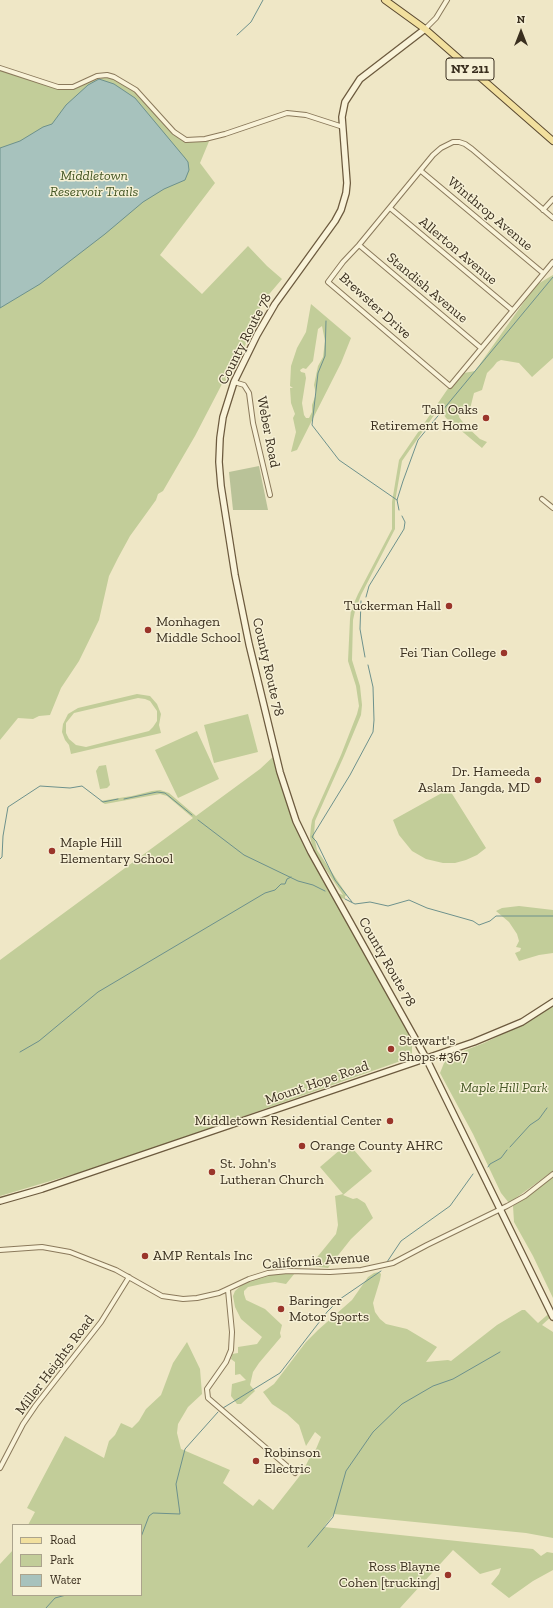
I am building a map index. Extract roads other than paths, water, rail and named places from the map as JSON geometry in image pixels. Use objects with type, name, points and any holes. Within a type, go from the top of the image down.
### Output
[{"type":"main road","name":"NY 211","points":[[385,0],[425,29],[553,141]]},
{"type":"street","points":[[425,29],[436,18],[447,0]]},
{"type":"street","name":"County Route 78","points":[[425,29],[360,79],[345,102],[343,111],[343,127],[347,183],[341,210],[335,221],[275,304],[257,335],[234,382],[223,416],[220,438],[219,462],[221,486],[242,610],[281,778],[296,821],[311,852],[426,1058],[553,1316]]},
{"type":"street","points":[[0,68],[58,87],[73,87],[97,76],[107,75],[114,77],[136,90],[174,132],[186,140],[192,141],[205,139],[225,134],[287,113],[306,115],[343,127]]},
{"type":"street","name":"Brewster Drive","points":[[553,218],[472,149],[459,142],[453,142],[441,148],[433,155],[422,171],[343,262],[328,282],[450,386],[553,262]]},
{"type":"street","name":"Winthrop Avenue","points":[[422,171],[543,273]]},
{"type":"street","points":[[543,210],[553,199]]},
{"type":"street","name":"Allerton Avenue","points":[[390,208],[512,310]]},
{"type":"street","name":"Standish Avenue","points":[[359,245],[481,348]]},
{"type":"street","name":"Weber Road","points":[[234,382],[244,386],[249,393],[253,423],[270,495]]},
{"type":"street","points":[[542,499],[553,508]]},
{"type":"street","name":"Mount Hope Road","points":[[0,1201],[42,1189],[495,1034],[522,1022],[553,1002]]},
{"type":"street","name":"California Avenue","points":[[0,1250],[28,1247],[56,1249],[89,1258],[129,1277],[156,1293],[176,1298],[204,1297],[228,1290],[249,1279],[268,1273],[288,1271],[344,1271],[386,1265],[399,1260],[525,1196],[553,1174]]},
{"type":"street","name":"Miller Heights Road","points":[[0,1468],[23,1424],[36,1405],[101,1322],[129,1277]]},
{"type":"street","points":[[228,1290],[232,1332],[231,1350],[226,1362],[207,1389],[208,1398],[295,1473]]},
{"type":"water","points":[[99,79],[114,84],[135,98],[188,162],[189,170],[185,180],[164,189],[143,202],[105,234],[40,284],[0,308],[0,148],[20,141],[43,127],[52,124],[66,105],[88,85]]},
{"type":"waterway","points":[[237,35],[251,22],[263,0]]},
{"type":"waterway","points":[[399,510],[397,500],[418,440],[553,277]]},
{"type":"waterway","points":[[326,321],[325,356],[318,373],[312,425],[339,460],[397,500]]},
{"type":"waterway","points":[[366,597],[369,586],[404,529],[405,522],[402,516]]},
{"type":"waterway","points":[[361,601],[360,629],[365,657]]},
{"type":"waterway","points":[[352,902],[335,880],[316,841],[312,837],[350,775],[373,732],[373,687],[368,665]]},
{"type":"waterway","points":[[0,859],[2,857],[3,836],[8,807],[40,786],[70,788],[82,786],[103,802],[118,799]]},
{"type":"waterway","points":[[124,799],[157,792],[165,793],[192,815]]},
{"type":"waterway","points":[[198,820],[244,855],[298,881],[313,885],[325,891]]},
{"type":"waterway","points":[[20,1052],[39,1041],[98,992],[265,893],[275,890],[281,884],[285,884],[287,879],[291,877]]},
{"type":"waterway","points":[[345,899],[355,904],[370,902],[388,906],[409,900],[427,908],[473,921],[479,925],[490,921],[496,916],[553,916]]},
{"type":"waterway","points":[[510,1147],[530,1125],[539,1119],[547,1108]]},
{"type":"waterway","points":[[488,1167],[490,1164],[501,1158],[507,1150]]},
{"type":"waterway","points":[[387,1262],[401,1241],[450,1206],[473,1174]]},
{"type":"waterway","points":[[223,1408],[280,1373],[327,1312],[340,1299],[381,1271]]},
{"type":"waterway","points":[[308,1547],[333,1517],[346,1471],[373,1432],[402,1404],[433,1386],[453,1379],[500,1352]]},
{"type":"waterway","points":[[142,1534],[149,1516],[153,1513],[180,1514],[176,1484],[185,1449],[218,1412]]},
{"type":"waterway","points":[[46,1608],[55,1598],[62,1596]]},
{"type":"place","name":"Tall Oaks Retirement Home","points":[[486,418]]},
{"type":"place","name":"Tuckerman Hall","points":[[449,606]]},
{"type":"place","name":"Monhagen Middle School","points":[[148,630]]},
{"type":"place","name":"Fei Tian College","points":[[504,653]]},
{"type":"place","name":"Dr. Hameeda Aslam Jangda, MD","points":[[538,780]]},
{"type":"place","name":"Maple Hill Elementary School","points":[[52,851]]},
{"type":"place","name":"Stewart's Shops #367","points":[[391,1049]]},
{"type":"place","name":"Middletown Residential Center","points":[[390,1121]]},
{"type":"place","name":"Orange County AHRC","points":[[302,1146]]},
{"type":"place","name":"St. John's Lutheran Church","points":[[212,1172]]},
{"type":"place","name":"AMP Rentals Inc","points":[[145,1256]]},
{"type":"place","name":"Baringer Motor Sports","points":[[281,1309]]},
{"type":"place","name":"Robinson Electric","points":[[256,1461]]},
{"type":"place","name":"Ross Blayne Cohen [trucking]","points":[[448,1575]]},
{"type":"park label","name":"Middletown Reservoir Trails","points":[[94,184]]},
{"type":"park label","name":"Maple Hill Park","points":[[504,1088]]}]
